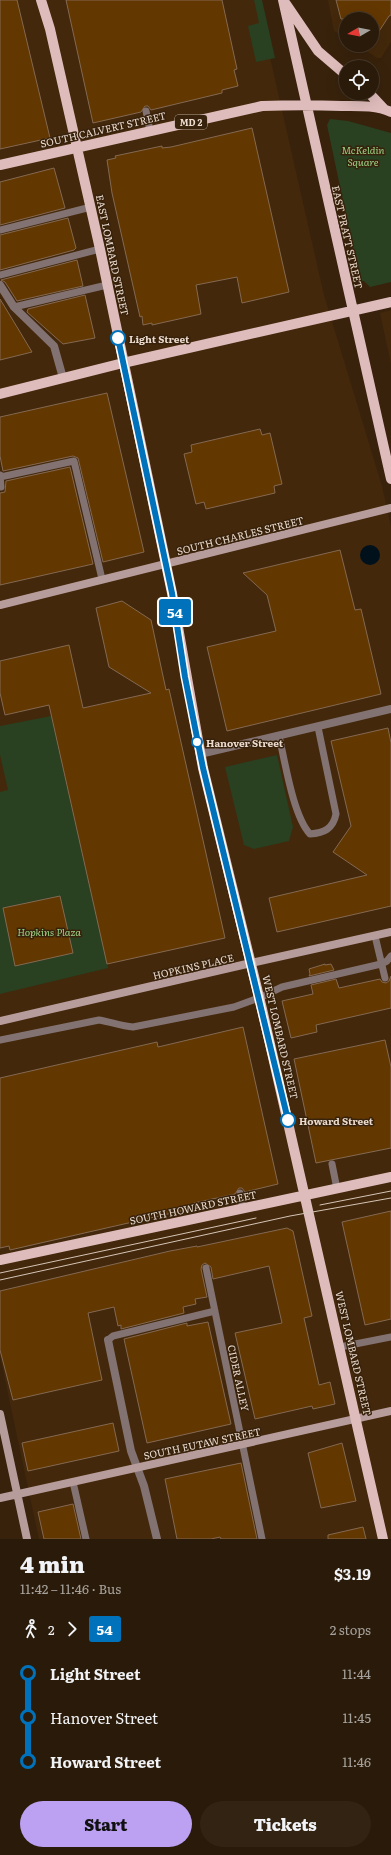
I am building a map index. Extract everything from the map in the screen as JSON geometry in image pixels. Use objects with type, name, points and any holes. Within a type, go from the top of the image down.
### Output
[{"type":"main road","name":"EAST LOMBARD STREET","points":[[41,0],[50,30],[91,207],[165,564]]},
{"type":"main road","points":[[283,0],[318,51],[339,69]]},
{"type":"main road","name":"EAST PRATT STREET","points":[[283,0],[391,479]]},
{"type":"main road","points":[[376,100],[387,110]]},
{"type":"main road","name":"SOUTH CALVERT STREET","points":[[0,165],[262,106],[306,105]]},
{"type":"main road","name":"MD 2","points":[[306,105],[360,106],[387,110]]},
{"type":"main road","points":[[0,394],[123,363],[391,302]]},
{"type":"main road","name":"SOUTH CHARLES STREET","points":[[0,604],[391,508]]},
{"type":"main road","name":"WEST LOMBARD STREET","points":[[165,564],[172,593],[200,754],[251,963],[383,1539]]},
{"type":"main road","name":"HOPKINS PLACE","points":[[0,1021],[391,932]]},
{"type":"main road","name":"SOUTH HOWARD STREET","points":[[0,1260],[391,1177]]},
{"type":"main road","name":"SOUTH EUTAW STREET","points":[[0,1498],[391,1410]]},
{"type":"main road","points":[[0,1414],[27,1539]]},
{"type":"street","points":[[0,285],[14,307],[54,346],[63,378]]},
{"type":"street","points":[[200,754],[391,709]]},
{"type":"street","points":[[108,1340],[131,1451],[144,1486],[157,1539]]},
{"type":"lane","points":[[146,110],[150,131]]},
{"type":"lane","points":[[0,230],[91,207]]},
{"type":"lane","points":[[0,276],[100,249]]},
{"type":"lane","points":[[14,307],[107,285]]},
{"type":"lane","points":[[0,487],[0,476],[74,461],[102,579]]},
{"type":"lane","points":[[279,736],[298,812],[304,827],[310,834],[320,833],[329,829],[334,823],[336,814],[318,727]]},
{"type":"lane","points":[[375,936],[385,978]]},
{"type":"lane","points":[[0,1040],[99,1020],[107,1021],[120,1026],[133,1027],[228,1009],[259,998],[282,987],[382,964],[387,962],[391,956]]},
{"type":"lane","points":[[332,1164],[337,1189]]},
{"type":"lane","points":[[240,1193],[243,1209]]},
{"type":"lane","name":"CIDER ALLEY","points":[[206,1268],[262,1539]]},
{"type":"lane","points":[[108,1340],[114,1336],[215,1311]]},
{"type":"lane","points":[[340,1347],[391,1337]]},
{"type":"lane","points":[[73,1482],[86,1539]]},
{"type":"shaded area","points":[[0,0],[257,0],[324,295],[382,486],[391,526],[391,1539],[39,1539],[0,1356]]},
{"type":"shaded area","points":[[328,0],[391,0],[391,42],[381,58],[377,58],[368,52],[379,52],[379,12],[339,12],[339,34],[334,31]]},
{"type":"shaded area","points":[[391,310],[391,364],[380,313]]},
{"type":"green space","points":[[254,0],[262,0],[275,58],[256,62],[248,26],[259,23]]},
{"type":"green space","name":"McKeldin Square","points":[[330,119],[348,121],[391,133],[391,282],[370,287],[364,281],[360,281],[327,125]]},
{"type":"green space","name":"Hopkins Plaza","points":[[51,716],[108,968],[0,994],[0,792],[8,790],[0,755],[0,726]]},
{"type":"green space","points":[[277,755],[293,827],[289,841],[254,849],[244,845],[225,767]]},
{"type":"water","points":[[370,545],[377,548],[380,555],[377,562],[370,565],[363,562],[360,555],[363,548]]},
{"type":"building","points":[[0,0],[17,0],[50,138],[0,149]]},
{"type":"building","points":[[66,0],[222,0],[237,69],[234,70],[238,86],[222,90],[222,93],[151,110],[148,106],[145,106],[141,112],[93,123]]},
{"type":"building","points":[[336,0],[391,0],[391,15],[379,31],[379,12],[339,12]]},
{"type":"building","points":[[252,128],[289,292],[242,303],[237,277],[196,285],[201,314],[152,325],[152,323],[143,325],[112,193],[107,160],[116,158],[115,156],[162,146],[162,148],[171,147]]},
{"type":"building","points":[[54,168],[65,208],[0,225],[0,182]]},
{"type":"building","points":[[68,218],[76,248],[74,250],[0,270],[0,235]]},
{"type":"building","points":[[77,260],[83,286],[17,301],[5,282],[1,280]]},
{"type":"building","points":[[85,295],[95,338],[63,344],[27,312],[28,309]]},
{"type":"building","points":[[0,299],[17,327],[32,352],[0,360]]},
{"type":"building","points":[[107,393],[144,552],[103,562],[78,458],[73,456],[3,471],[0,456],[0,417]]},
{"type":"building","points":[[260,429],[262,435],[270,433],[282,484],[274,486],[275,493],[206,509],[204,502],[196,504],[184,454],[192,452],[191,445]]},
{"type":"building","points":[[70,467],[93,564],[0,585],[0,493],[5,492],[6,481]]},
{"type":"building","points":[[340,550],[355,610],[361,609],[381,694],[227,731],[207,647],[276,631],[267,595],[243,573]]},
{"type":"building","points":[[122,601],[151,620],[166,690],[169,689],[225,938],[107,964],[49,705],[5,715],[0,693],[0,661],[69,645],[83,708],[151,693],[109,667],[96,608]]},
{"type":"building","points":[[388,728],[391,743],[391,906],[277,932],[269,898],[367,875],[333,852],[351,826],[331,741]]},
{"type":"building","points":[[60,896],[73,953],[15,966],[3,908]]},
{"type":"building","points":[[325,964],[331,964],[334,970],[309,976],[309,969]]},
{"type":"building","points":[[391,976],[391,1008],[316,1025],[317,1032],[291,1038],[282,1001],[313,994],[311,985],[336,979],[339,988],[380,979],[382,982],[386,983],[389,981]]},
{"type":"building","points":[[243,1027],[278,1184],[245,1192],[242,1188],[239,1188],[235,1194],[194,1203],[194,1208],[10,1250],[9,1246],[0,1248],[0,1078],[157,1042],[158,1047]]},
{"type":"building","points":[[385,1040],[391,1067],[391,1148],[316,1163],[294,1059]]},
{"type":"building","points":[[391,1211],[391,1319],[365,1325],[342,1222]]},
{"type":"building","points":[[287,1228],[293,1231],[312,1316],[304,1318],[319,1385],[330,1382],[335,1404],[313,1409],[312,1406],[255,1419],[235,1333],[282,1323],[269,1266],[213,1279],[211,1267],[205,1263],[202,1265],[201,1269],[207,1297],[195,1299],[196,1304],[183,1307],[184,1313],[121,1329],[121,1325],[118,1326],[114,1307],[88,1313],[102,1380],[13,1400],[0,1350],[0,1291],[170,1251],[197,1247]]},
{"type":"building","points":[[208,1322],[231,1424],[147,1443],[124,1339],[187,1323],[187,1326]]},
{"type":"building","points":[[113,1423],[119,1451],[28,1471],[22,1443]]},
{"type":"building","points":[[342,1443],[356,1501],[321,1508],[308,1453]]},
{"type":"building","points":[[241,1463],[257,1539],[221,1539],[220,1537],[211,1539],[177,1539],[165,1479]]},
{"type":"building","points":[[73,1504],[81,1539],[44,1539],[38,1512]]},
{"type":"building","points":[[363,1527],[366,1539],[328,1539],[328,1535]]},
{"type":"tram line","points":[[320,1205],[391,1191]]},
{"type":"tram line","points":[[0,1280],[290,1216],[391,1198]]},
{"type":"tram line","points":[[0,1273],[256,1218]]},
{"type":"bus line","name":"54","points":[[118,338],[172,593],[196,736],[288,1120]]},
{"type":"place","name":"Light Street","points":[[118,338]]},
{"type":"place","name":"Hanover Street","points":[[197,742]]},
{"type":"place","name":"Howard Street","points":[[288,1120]]}]
